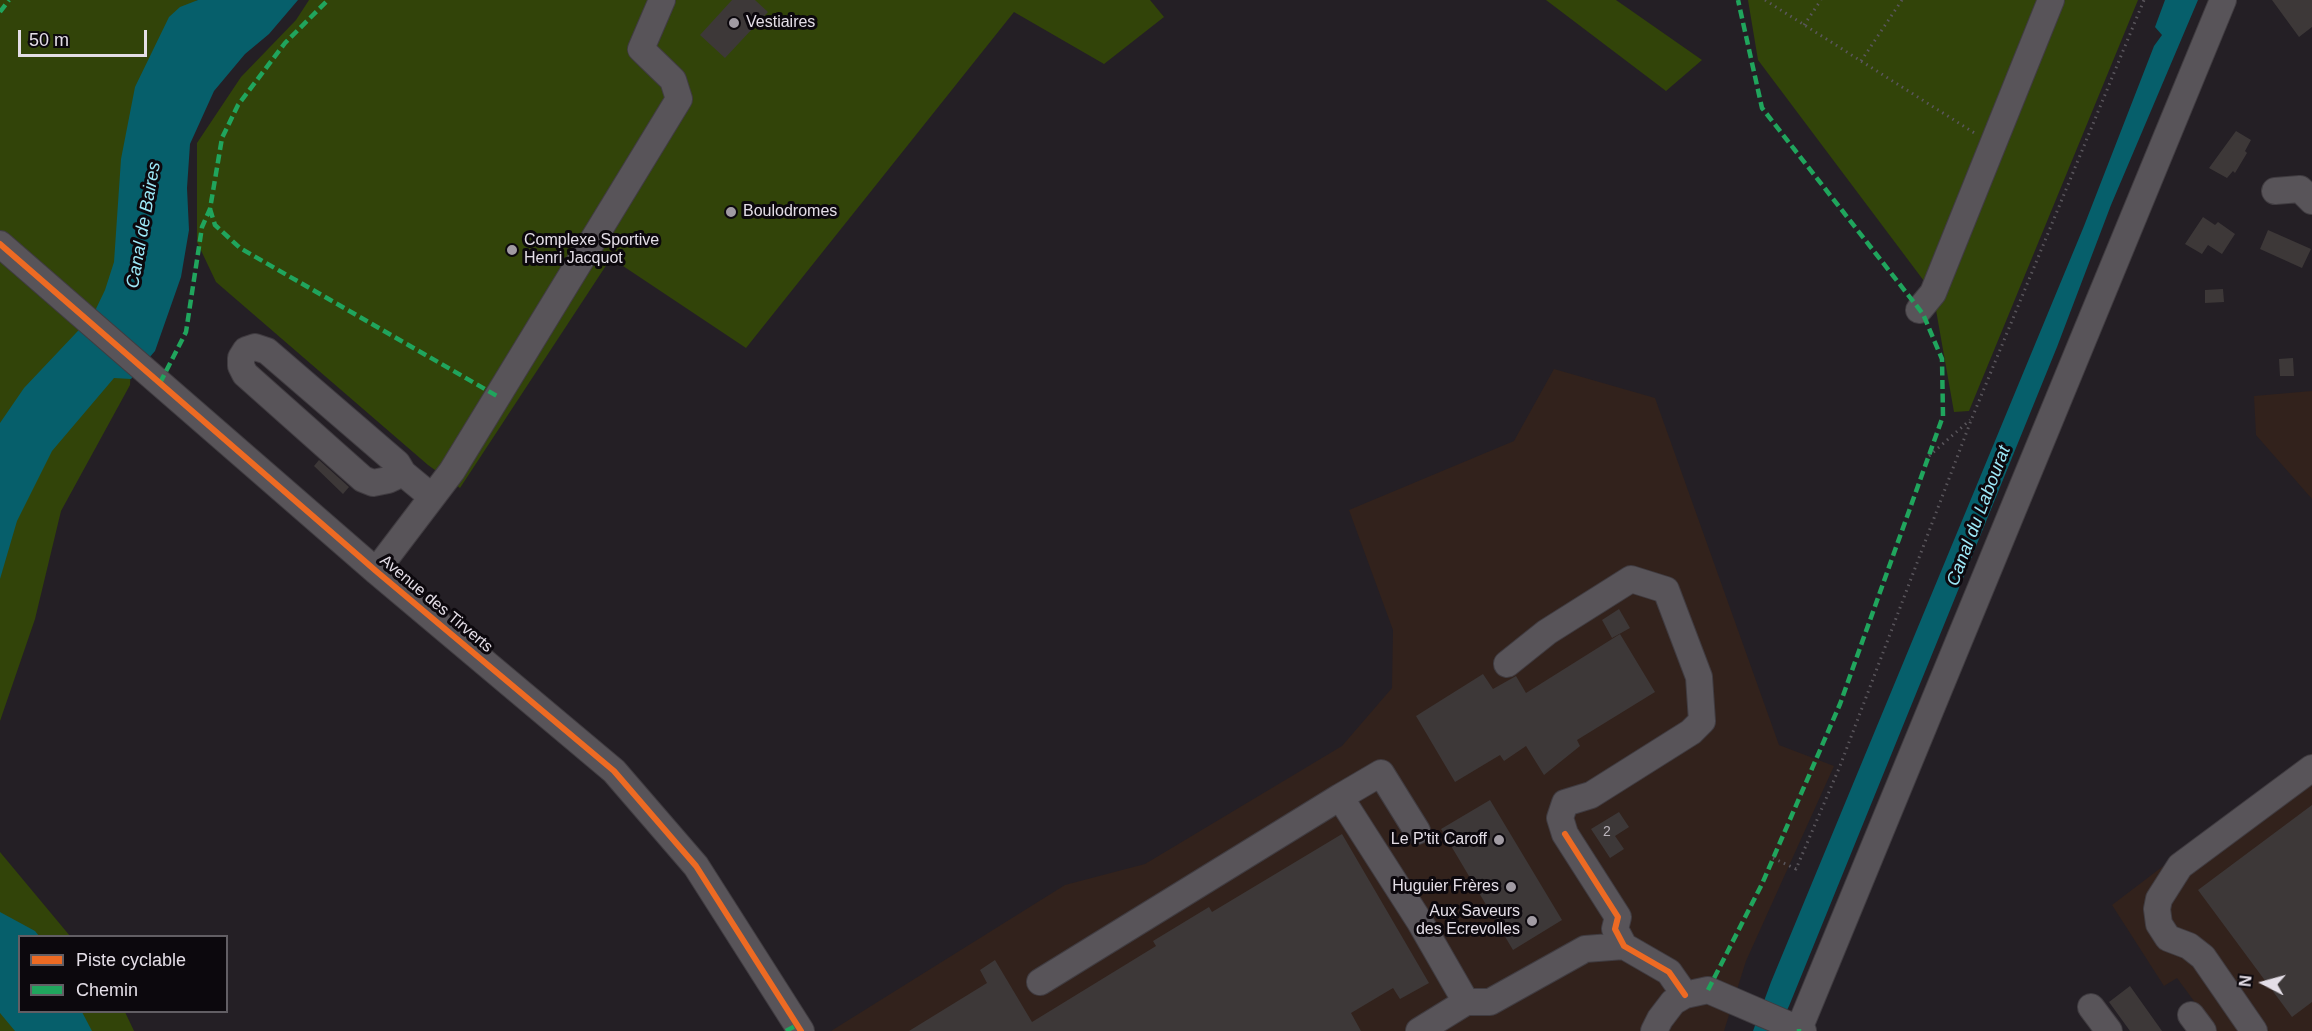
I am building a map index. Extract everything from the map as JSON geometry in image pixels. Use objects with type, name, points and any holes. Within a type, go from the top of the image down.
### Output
[{"type":"street","points":[[376,571],[451,472],[679,99],[673,80],[641,49],[662,0]]},
{"type":"street","points":[[1920,310],[1933,293],[2050,0]]},
{"type":"street","points":[[1654,1031],[1673,1002],[1684,995],[1708,990],[1796,1028],[2223,0]]},
{"type":"street","points":[[2275,191],[2300,189],[2312,201]]},
{"type":"street","name":"Avenue des Tirverts","points":[[0,244],[376,571],[614,771],[696,866],[801,1031]]},
{"type":"street","points":[[403,473],[388,480],[373,483],[363,479],[245,374],[241,366],[241,358],[246,350],[255,347],[267,351],[397,463],[403,473],[432,497]]},
{"type":"street","points":[[1507,664],[1546,632],[1631,579],[1666,590],[1699,677],[1701,721],[1691,732],[1591,795],[1565,803],[1560,818],[1564,834],[1618,917],[1615,929],[1624,946],[1669,972],[1684,995]]},
{"type":"street","points":[[2254,1031],[2203,957],[2189,946],[2168,938],[2159,924],[2158,898],[2180,866],[2312,768]]},
{"type":"street","points":[[1040,982],[1340,796],[1381,773],[1417,831]]},
{"type":"street","points":[[1340,796],[1420,922],[1478,1002]]},
{"type":"street","points":[[1419,1031],[1585,949],[1624,946]]},
{"type":"street","points":[[2091,1007],[2109,1031]]},
{"type":"path","points":[[1765,0],[1992,144]]},
{"type":"path","points":[[1804,25],[1821,0]]},
{"type":"path","points":[[1861,61],[1902,0]]},
{"type":"path","points":[[1773,858],[1796,869],[1840,766],[1972,418],[2144,0]]},
{"type":"path","points":[[1929,456],[1972,418]]},
{"type":"shaded area","points":[[1554,369],[1655,398],[1779,745],[1834,766],[1746,961],[1724,1031],[831,1031],[1065,885],[1145,864],[1342,746],[1392,688],[1393,630],[1349,510],[1514,441]]},
{"type":"shaded area","points":[[2312,391],[2312,499],[2256,435],[2254,396]]},
{"type":"shaded area","points":[[2312,753],[2312,1031],[2216,1031],[2177,978],[2164,986],[2112,905]]},
{"type":"green space","points":[[0,0],[197,0],[148,69],[130,385],[61,511],[35,619],[0,721]]},
{"type":"green space","name":"Complexe Sportive Henri Jacquot","points":[[309,0],[1150,0],[1164,17],[1104,64],[1014,12],[746,348],[611,258],[460,488],[428,465],[216,282],[197,242],[197,143],[241,77],[296,20]]},
{"type":"green space","points":[[1546,0],[1616,0],[1702,60],[1666,91]]},
{"type":"green space","points":[[1748,0],[2138,0],[1969,411],[1954,412],[1933,293],[1758,60]]},
{"type":"green space","points":[[0,852],[69,935],[18,935],[18,1013],[125,1013],[134,1031],[0,1031]]},
{"type":"water","name":"Canal de Baires","points":[[198,0],[298,0],[269,34],[245,54],[214,91],[190,144],[187,188],[189,230],[181,277],[155,351],[131,379],[114,378],[52,451],[17,521],[0,579],[0,423],[24,388],[93,315],[105,290],[114,262],[121,159],[135,87],[169,17],[180,7]]},
{"type":"water","name":"Canal du Labourat","points":[[2165,0],[2198,0],[2111,205],[2057,347],[1789,1006],[1777,1031],[1753,1031],[1771,982],[2084,226],[2154,46],[2162,35],[2155,27]]},
{"type":"water","points":[[0,912],[38,935],[18,935],[18,1013],[83,1013],[92,1031],[15,1031],[0,1013]]},
{"type":"building","name":"Vestiaires","points":[[732,0],[755,0],[768,12],[725,58],[700,35]]},
{"type":"building","points":[[2272,0],[2312,0],[2312,27],[2299,37]]},
{"type":"building","points":[[2236,131],[2251,140],[2245,151],[2247,153],[2235,173],[2233,171],[2227,178],[2209,168]]},
{"type":"building","points":[[2203,217],[2215,225],[2218,222],[2235,234],[2222,254],[2208,245],[2202,254],[2185,244]]},
{"type":"building","points":[[2268,230],[2311,249],[2302,268],[2260,249]]},
{"type":"building","points":[[2223,289],[2224,302],[2205,303],[2205,290]]},
{"type":"building","points":[[2293,358],[2294,376],[2280,376],[2279,359]]},
{"type":"building","points":[[319,460],[349,487],[343,494],[314,466]]},
{"type":"building","points":[[1619,609],[1630,628],[1612,638],[1602,620]]},
{"type":"building","points":[[1620,634],[1655,692],[1577,740],[1580,746],[1544,775],[1526,746],[1504,761],[1500,755],[1455,782],[1416,716],[1483,674],[1493,689],[1516,676],[1526,693]]},
{"type":"building","points":[[1490,800],[1562,920],[1513,950],[1441,829]]},
{"type":"building","points":[[2312,805],[2312,1002],[2292,1017],[2198,890]]},
{"type":"building","points":[[1619,812],[1629,827],[1615,836],[1624,849],[1610,858],[1591,829]]},
{"type":"building","points":[[1342,834],[1429,983],[1400,999],[1393,988],[1351,1013],[1361,1031],[909,1031],[987,983],[980,970],[995,960],[1032,1022],[1156,946],[1153,941],[1209,907],[1212,912]]},
{"type":"building","points":[[2130,986],[2162,1031],[2130,1031],[2109,1002]]},
{"type":"marked path","points":[[0,12],[9,0]]},
{"type":"marked path","points":[[160,383],[186,332],[202,227],[210,209],[222,138],[238,105],[285,43],[328,0]]},
{"type":"marked path","points":[[1708,990],[1762,884],[1840,704],[1943,416],[1942,359],[1923,314],[1762,108],[1738,0]]},
{"type":"marked path","points":[[210,209],[215,225],[240,248],[497,396]]},
{"type":"marked path","points":[[786,1031],[797,1025]]},
{"type":"cycle path","points":[[0,244],[376,571],[614,771],[696,866],[801,1031]]},
{"type":"cycle path","points":[[1565,834],[1618,917],[1615,929],[1624,946],[1669,972],[1685,995]]},
{"type":"place","name":"Vestiaires","points":[[734,23]]},
{"type":"place","name":"Boulodromes","points":[[731,212]]},
{"type":"place","name":"Complexe Sportive Henri Jacquot","points":[[512,250]]},
{"type":"place","name":"Le P'tit Caroff","points":[[1499,840]]},
{"type":"place","name":"Huguier Frères","points":[[1511,887]]},
{"type":"place","name":"Aux Saveurs des Ecrevolles","points":[[1532,921]]}]
